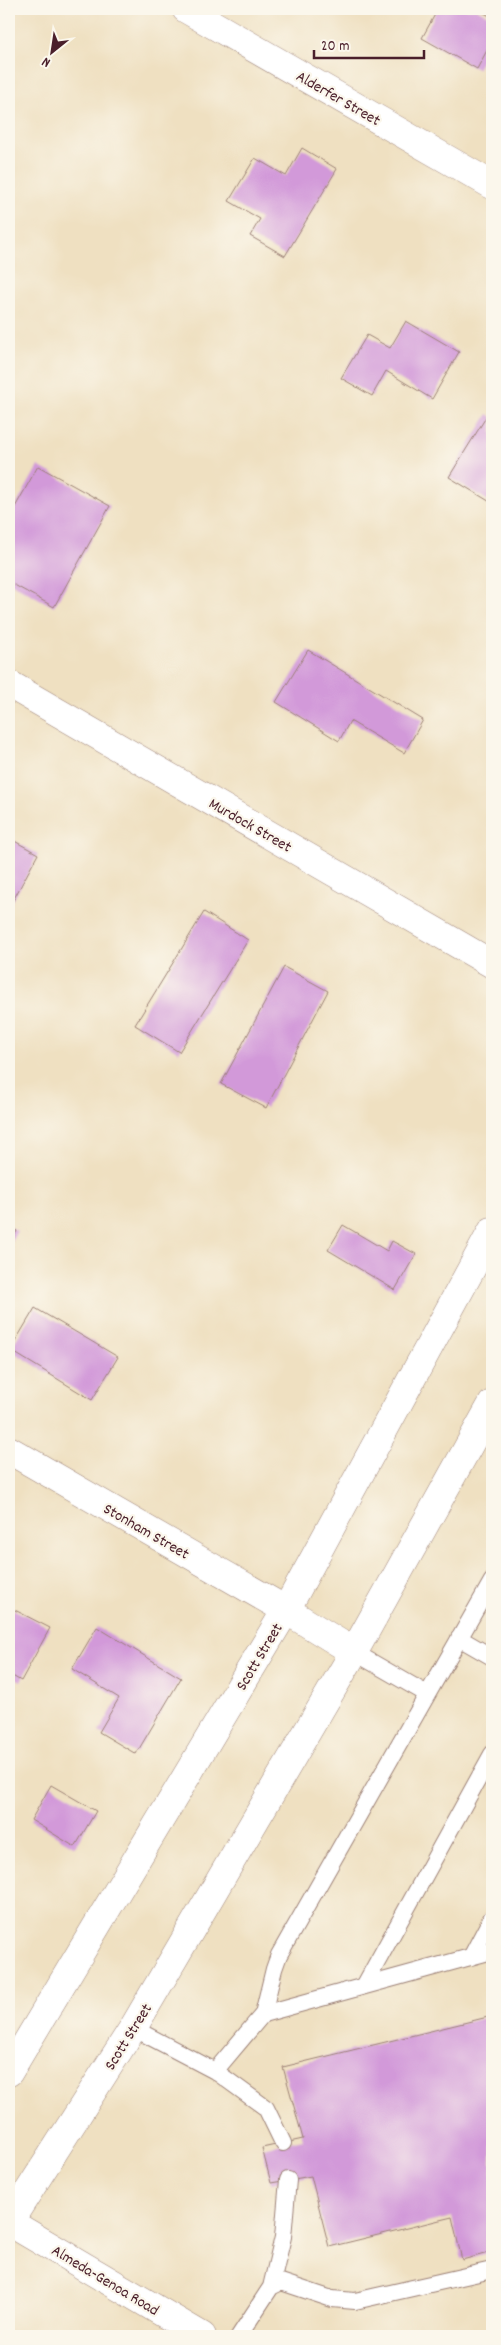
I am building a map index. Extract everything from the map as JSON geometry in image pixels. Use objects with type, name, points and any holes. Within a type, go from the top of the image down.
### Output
[{"type":"main road","name":"Alderfer Street","points":[[186,9],[492,185]]},
{"type":"main road","name":"Murdock Street","points":[[9,684],[492,964]]},
{"type":"main road","name":"Scott Street","points":[[9,2072],[286,1610],[492,1231]]},
{"type":"main road","name":"Scott Street","points":[[9,2222],[133,2028],[354,1652],[492,1404]]},
{"type":"main road","name":"Stonham Street","points":[[9,1450],[286,1610],[354,1652]]},
{"type":"main road","name":"Almeda-Genoa Road","points":[[9,2222],[202,2336]]},
{"type":"lane","points":[[214,2071],[263,2014],[279,1955],[492,1581]]},
{"type":"lane","points":[[459,1638],[492,1657]]},
{"type":"lane","points":[[354,1652],[427,1694]]},
{"type":"lane","points":[[364,1986],[492,1754]]},
{"type":"lane","points":[[471,1957],[492,1917]]},
{"type":"lane","points":[[263,2014],[492,1951]]},
{"type":"lane","points":[[133,2028],[214,2071],[266,2108],[283,2143]]},
{"type":"lane","points":[[239,2336],[271,2287],[283,2237],[288,2180]]},
{"type":"lane","points":[[271,2287],[281,2282],[332,2299],[356,2301],[492,2270]]},
{"type":"building","points":[[438,9],[476,9],[492,17],[492,41],[477,69],[422,38]]},
{"type":"building","points":[[302,148],[337,169],[285,256],[250,236],[260,219],[229,201],[255,158],[286,176]]},
{"type":"building","points":[[406,321],[459,352],[432,399],[386,371],[372,396],[341,378],[367,335],[390,348]]},
{"type":"building","points":[[488,414],[492,417],[492,503],[449,477]]},
{"type":"building","points":[[38,466],[110,506],[54,607],[9,582],[9,518]]},
{"type":"building","points":[[308,650],[423,720],[404,753],[350,721],[339,741],[276,702]]},
{"type":"building","points":[[9,838],[38,854],[9,908]]},
{"type":"building","points":[[204,912],[248,940],[179,1052],[135,1025]]},
{"type":"building","points":[[284,967],[328,991],[266,1108],[221,1084]]},
{"type":"building","points":[[343,1225],[387,1251],[392,1241],[416,1254],[395,1290],[328,1250]]},
{"type":"building","points":[[9,1226],[17,1231],[9,1245]]},
{"type":"building","points":[[35,1308],[118,1357],[92,1400],[10,1350]]},
{"type":"building","points":[[9,1607],[50,1628],[21,1681],[9,1674]]},
{"type":"building","points":[[97,1627],[181,1678],[136,1754],[99,1732],[119,1698],[72,1669]]},
{"type":"building","points":[[51,1785],[96,1811],[75,1847],[31,1820]]},
{"type":"building","points":[[492,2016],[492,2252],[462,2260],[452,2217],[329,2247],[311,2176],[271,2183],[262,2148],[303,2139],[283,2067]]}]
